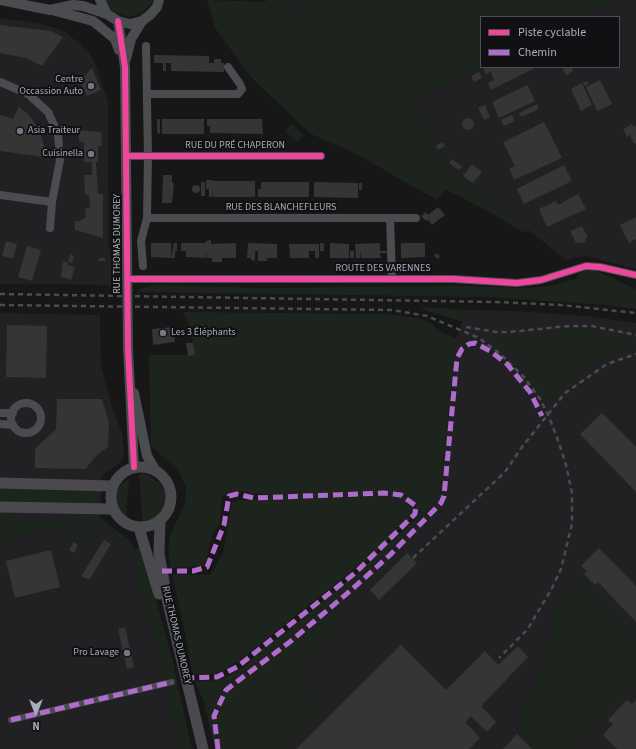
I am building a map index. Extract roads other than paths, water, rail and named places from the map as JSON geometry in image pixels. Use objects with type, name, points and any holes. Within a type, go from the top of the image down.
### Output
[{"type":"main road","points":[[134,467],[145,467],[156,471],[164,477],[169,485],[171,504],[167,513],[160,521],[150,526],[139,528],[123,522],[112,509],[110,498],[112,486],[117,477],[134,467]]},
{"type":"main road","points":[[0,483],[112,486]]},
{"type":"main road","points":[[0,507],[112,509]]},
{"type":"main road","name":"RUE THOMAS DUMOREY","points":[[160,521],[159,554],[167,599],[203,749]]},
{"type":"main road","name":"RUE THOMAS DUMOREY","points":[[139,528],[163,608],[195,749]]},
{"type":"street","points":[[0,0],[19,3],[93,21],[115,39],[125,67]]},
{"type":"street","points":[[19,3],[38,0]]},
{"type":"street","points":[[100,0],[107,14]]},
{"type":"street","name":"RUE THOMAS DUMOREY","points":[[125,67],[131,39],[142,21],[157,7],[159,0]]},
{"type":"street","points":[[50,10],[73,5],[87,7],[107,14],[118,21],[130,24],[142,21]]},
{"type":"street","name":"RUE THOMAS DUMOREY","points":[[118,21],[125,67],[128,366],[134,467]]},
{"type":"street","points":[[143,266],[141,241],[147,218],[148,156],[146,46]]},
{"type":"street","points":[[147,94],[238,94],[242,89],[228,67]]},
{"type":"street","points":[[0,82],[28,94],[48,112],[58,134],[60,160],[52,202],[50,228]]},
{"type":"street","name":"RUE DU PRÉ CHAPERON","points":[[127,156],[321,156]]},
{"type":"street","points":[[0,195],[52,202]]},
{"type":"street","name":"RUE DES BLANCHEFLEURS","points":[[147,218],[416,218]]},
{"type":"street","points":[[390,218],[392,279]]},
{"type":"street","name":"ROUTE DES VARENNES","points":[[128,279],[453,279],[517,283],[541,280],[586,266],[600,267],[636,275]]},
{"type":"street","name":"RUE THOMAS DUMOREY","points":[[128,366],[147,456],[156,471]]},
{"type":"street","points":[[0,424],[13,425],[20,432],[30,433],[38,427],[41,418],[38,409],[29,404],[18,406],[13,413],[13,425]]},
{"type":"street","points":[[0,413],[13,413]]},
{"type":"street","points":[[11,720],[172,682]]},
{"type":"railway","points":[[0,294],[497,302],[561,305],[636,313]]},
{"type":"railway","points":[[0,305],[392,310],[427,316],[479,338],[498,352],[524,377],[540,399],[559,443],[566,465],[572,493],[572,524],[561,569],[551,590],[527,630],[499,658]]},
{"type":"railway","points":[[466,327],[496,332],[509,332],[569,326],[592,326],[636,335]]},
{"type":"railway","points":[[413,558],[505,472],[522,447],[565,393],[607,364],[636,354]]},
{"type":"place","name":"Centre Occassion Auto","points":[[91,86]]},
{"type":"place","name":"Asia Traiteur","points":[[20,131]]},
{"type":"place","name":"Cuisinella","points":[[91,154]]},
{"type":"place","name":"Les 3 Éléphants","points":[[163,333]]},
{"type":"place","name":"Pro Lavage","points":[[127,653]]}]
